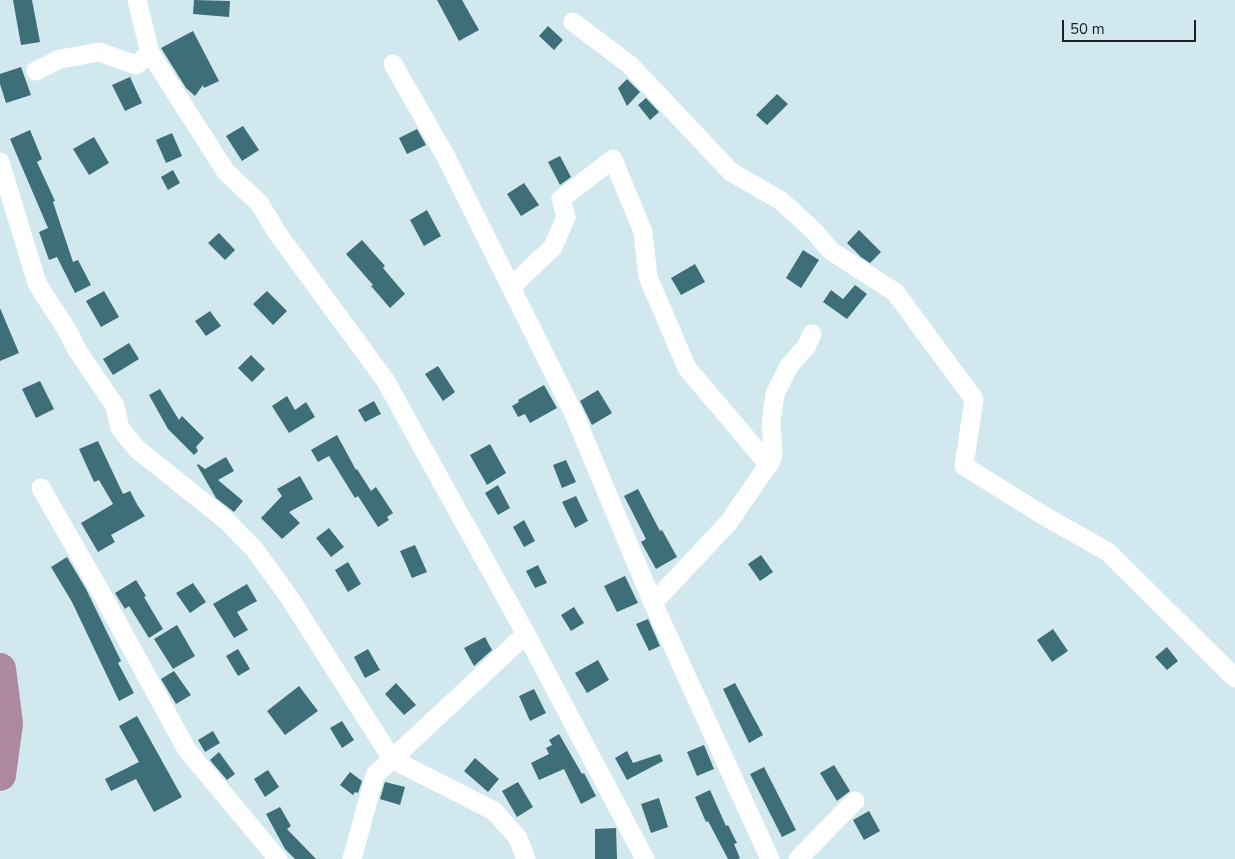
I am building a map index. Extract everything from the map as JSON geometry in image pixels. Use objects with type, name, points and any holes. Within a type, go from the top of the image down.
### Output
[{"type":"street","points":[[136,0],[150,53],[226,172],[259,203],[278,234],[385,380],[526,634],[645,859]]},
{"type":"street","points":[[572,22],[630,65],[731,172],[780,200],[814,231],[831,250],[895,292],[974,400],[964,466],[1046,517],[1108,552],[1235,678]]},
{"type":"street","points":[[36,70],[60,59],[99,52],[136,65],[150,53]]},
{"type":"street","points":[[393,64],[446,157],[574,414],[653,603],[770,859]]},
{"type":"street","points":[[510,287],[553,247],[566,217],[561,199],[613,159],[643,232],[648,278],[687,368],[769,465]]},
{"type":"street","points":[[0,162],[37,283],[42,294],[67,330],[77,350],[115,406],[120,428],[137,449],[227,521],[254,550],[289,597],[392,758],[494,811],[518,838],[526,859]]},
{"type":"street","points":[[653,603],[729,522],[738,506],[769,465],[773,452],[771,423],[775,394],[789,366],[806,347],[812,334]]},
{"type":"street","points":[[41,488],[187,750],[278,859]]},
{"type":"street","points":[[352,859],[375,775],[526,634]]},
{"type":"street","points":[[798,859],[855,801]]},
{"type":"building","points":[[13,0],[32,0],[40,42],[21,45]]},
{"type":"building","points":[[194,0],[230,1],[229,17],[193,14]]},
{"type":"building","points":[[437,0],[462,0],[479,30],[459,41]]},
{"type":"building","points":[[548,26],[563,40],[554,50],[539,36]]},
{"type":"building","points":[[193,31],[219,81],[204,88],[203,85],[195,96],[186,88],[161,48]]},
{"type":"building","points":[[21,67],[31,95],[6,103],[0,84],[0,74]]},
{"type":"building","points":[[130,77],[142,103],[125,111],[112,85]]},
{"type":"building","points":[[627,79],[640,92],[627,106],[618,88]]},
{"type":"building","points":[[777,94],[788,104],[767,125],[756,115]]},
{"type":"building","points":[[646,98],[659,112],[650,120],[638,105]]},
{"type":"building","points":[[243,126],[259,150],[242,161],[226,136]]},
{"type":"building","points":[[417,129],[426,145],[407,154],[399,138]]},
{"type":"building","points":[[30,130],[42,159],[37,162],[55,201],[53,202],[73,262],[78,260],[91,285],[75,293],[57,257],[49,260],[39,232],[48,228],[10,139]]},
{"type":"building","points":[[172,133],[182,156],[166,163],[156,140]]},
{"type":"building","points":[[94,137],[109,163],[89,175],[73,149]]},
{"type":"building","points":[[560,156],[571,177],[560,185],[548,162]]},
{"type":"building","points":[[173,170],[180,183],[168,190],[161,177]]},
{"type":"building","points":[[524,183],[539,205],[521,216],[507,194]]},
{"type":"building","points":[[427,210],[441,236],[424,246],[410,220]]},
{"type":"building","points":[[859,230],[881,252],[870,263],[847,243]]},
{"type":"building","points":[[219,233],[235,250],[225,260],[208,243]]},
{"type":"building","points":[[362,240],[385,266],[383,268],[405,294],[390,308],[346,254]]},
{"type":"building","points":[[803,250],[819,260],[801,288],[786,278]]},
{"type":"building","points":[[695,264],[705,282],[681,295],[671,278]]},
{"type":"building","points":[[855,285],[867,294],[847,319],[823,302],[831,290],[843,299]]},
{"type":"building","points":[[104,291],[119,317],[101,327],[86,301]]},
{"type":"building","points":[[267,291],[287,311],[273,325],[253,304]]},
{"type":"building","points":[[0,308],[19,353],[0,361]]},
{"type":"building","points":[[210,311],[221,326],[206,336],[195,321]]},
{"type":"building","points":[[129,343],[139,359],[113,375],[103,359]]},
{"type":"building","points":[[251,355],[265,369],[252,382],[238,368]]},
{"type":"building","points":[[438,366],[455,392],[443,401],[425,374]]},
{"type":"building","points":[[40,381],[54,409],[36,418],[22,389]]},
{"type":"building","points":[[544,385],[557,408],[530,423],[525,414],[518,417],[512,406],[519,402],[518,400]]},
{"type":"building","points":[[160,389],[179,420],[182,416],[204,438],[196,447],[198,451],[194,455],[168,429],[149,395]]},
{"type":"building","points":[[598,390],[612,413],[592,425],[580,401]]},
{"type":"building","points":[[287,396],[295,410],[306,402],[315,417],[289,433],[272,406]]},
{"type":"building","points":[[374,401],[381,414],[365,422],[358,410]]},
{"type":"building","points":[[337,435],[356,470],[371,491],[376,487],[393,513],[387,517],[389,520],[378,527],[358,496],[355,498],[329,456],[318,462],[311,450]]},
{"type":"building","points":[[98,441],[123,494],[130,491],[145,516],[111,535],[115,542],[98,552],[81,523],[113,504],[99,480],[94,482],[79,449]]},
{"type":"building","points":[[490,444],[506,473],[487,485],[470,455]]},
{"type":"building","points":[[226,457],[234,471],[218,480],[243,501],[234,512],[216,498],[197,465],[205,469]]},
{"type":"building","points":[[566,460],[576,482],[562,488],[553,465]]},
{"type":"building","points":[[300,476],[313,499],[289,512],[300,523],[282,539],[261,518],[282,496],[277,489]]},
{"type":"building","points":[[498,485],[510,508],[498,515],[485,493]]},
{"type":"building","points":[[638,489],[660,531],[662,530],[677,557],[656,569],[641,542],[646,539],[624,496]]},
{"type":"building","points":[[576,496],[588,521],[575,528],[562,502]]},
{"type":"building","points":[[524,520],[535,541],[524,547],[513,527]]},
{"type":"building","points":[[329,528],[344,547],[331,557],[316,538]]},
{"type":"building","points":[[415,545],[427,572],[412,578],[400,551]]},
{"type":"building","points":[[761,555],[773,572],[760,581],[748,564]]},
{"type":"building","points":[[67,557],[86,589],[121,661],[118,663],[134,693],[119,701],[72,602],[51,567]]},
{"type":"building","points":[[348,562],[361,584],[348,592],[335,570]]},
{"type":"building","points":[[538,565],[547,583],[535,588],[526,571]]},
{"type":"building","points":[[625,576],[638,603],[617,612],[604,586]]},
{"type":"building","points":[[136,580],[163,629],[149,638],[129,606],[125,609],[115,593]]},
{"type":"building","points":[[193,583],[206,602],[190,613],[176,593]]},
{"type":"building","points":[[247,584],[257,601],[237,612],[248,630],[234,638],[213,604]]},
{"type":"building","points":[[574,607],[584,623],[571,631],[561,615]]},
{"type":"building","points":[[648,619],[660,646],[649,651],[636,624]]},
{"type":"building","points":[[177,625],[195,656],[173,669],[154,639]]},
{"type":"building","points":[[1053,629],[1068,651],[1052,662],[1037,640]]},
{"type":"building","points":[[485,637],[492,650],[474,666],[464,648]]},
{"type":"building","points":[[1167,647],[1178,661],[1167,670],[1155,657]]},
{"type":"building","points":[[238,649],[250,669],[238,676],[226,656]]},
{"type":"building","points":[[368,649],[380,670],[365,678],[354,657]]},
{"type":"building","points":[[598,660],[609,680],[587,693],[575,673]]},
{"type":"building","points":[[174,671],[191,695],[176,704],[161,679]]},
{"type":"building","points":[[396,683],[416,705],[404,715],[385,694]]},
{"type":"building","points":[[735,683],[763,735],[749,743],[723,689]]},
{"type":"building","points":[[299,686],[318,711],[285,735],[267,711]]},
{"type":"building","points":[[534,689],[546,713],[530,721],[519,696]]},
{"type":"building","points":[[137,716],[182,797],[154,812],[136,779],[111,791],[105,779],[139,762],[119,726]]},
{"type":"building","points":[[342,721],[354,740],[342,748],[330,728]]},
{"type":"building","points":[[213,731],[220,743],[205,752],[198,740]]},
{"type":"building","points":[[559,734],[596,796],[581,804],[564,769],[539,780],[531,763],[549,754],[546,748],[552,745],[549,740]]},
{"type":"building","points":[[704,745],[714,769],[697,776],[687,752]]},
{"type":"building","points":[[627,751],[633,763],[660,754],[663,761],[627,780],[615,758]]},
{"type":"building","points":[[219,752],[235,774],[227,780],[210,760]]},
{"type":"building","points":[[475,758],[499,779],[488,792],[464,771]]},
{"type":"building","points":[[834,765],[850,791],[837,801],[820,773]]},
{"type":"building","points":[[764,767],[796,830],[782,837],[750,774]]},
{"type":"building","points":[[268,770],[279,787],[265,797],[254,779]]},
{"type":"building","points":[[350,772],[362,781],[358,793],[355,792],[353,795],[340,785]]},
{"type":"building","points":[[385,782],[405,787],[400,805],[380,799]]},
{"type":"building","points":[[518,782],[533,807],[517,817],[502,791]]},
{"type":"building","points":[[710,790],[726,826],[728,825],[737,843],[734,844],[740,858],[738,859],[728,859],[708,821],[706,822],[695,797]]},
{"type":"building","points":[[659,798],[668,827],[651,833],[641,804]]},
{"type":"building","points":[[280,807],[291,826],[287,829],[316,859],[295,859],[285,849],[266,814]]},
{"type":"building","points":[[869,811],[880,831],[864,840],[853,820]]},
{"type":"building","points":[[616,828],[617,859],[595,859],[595,829]]},
{"type":"waterway","points":[[0,669],[7,723],[0,775]]}]
